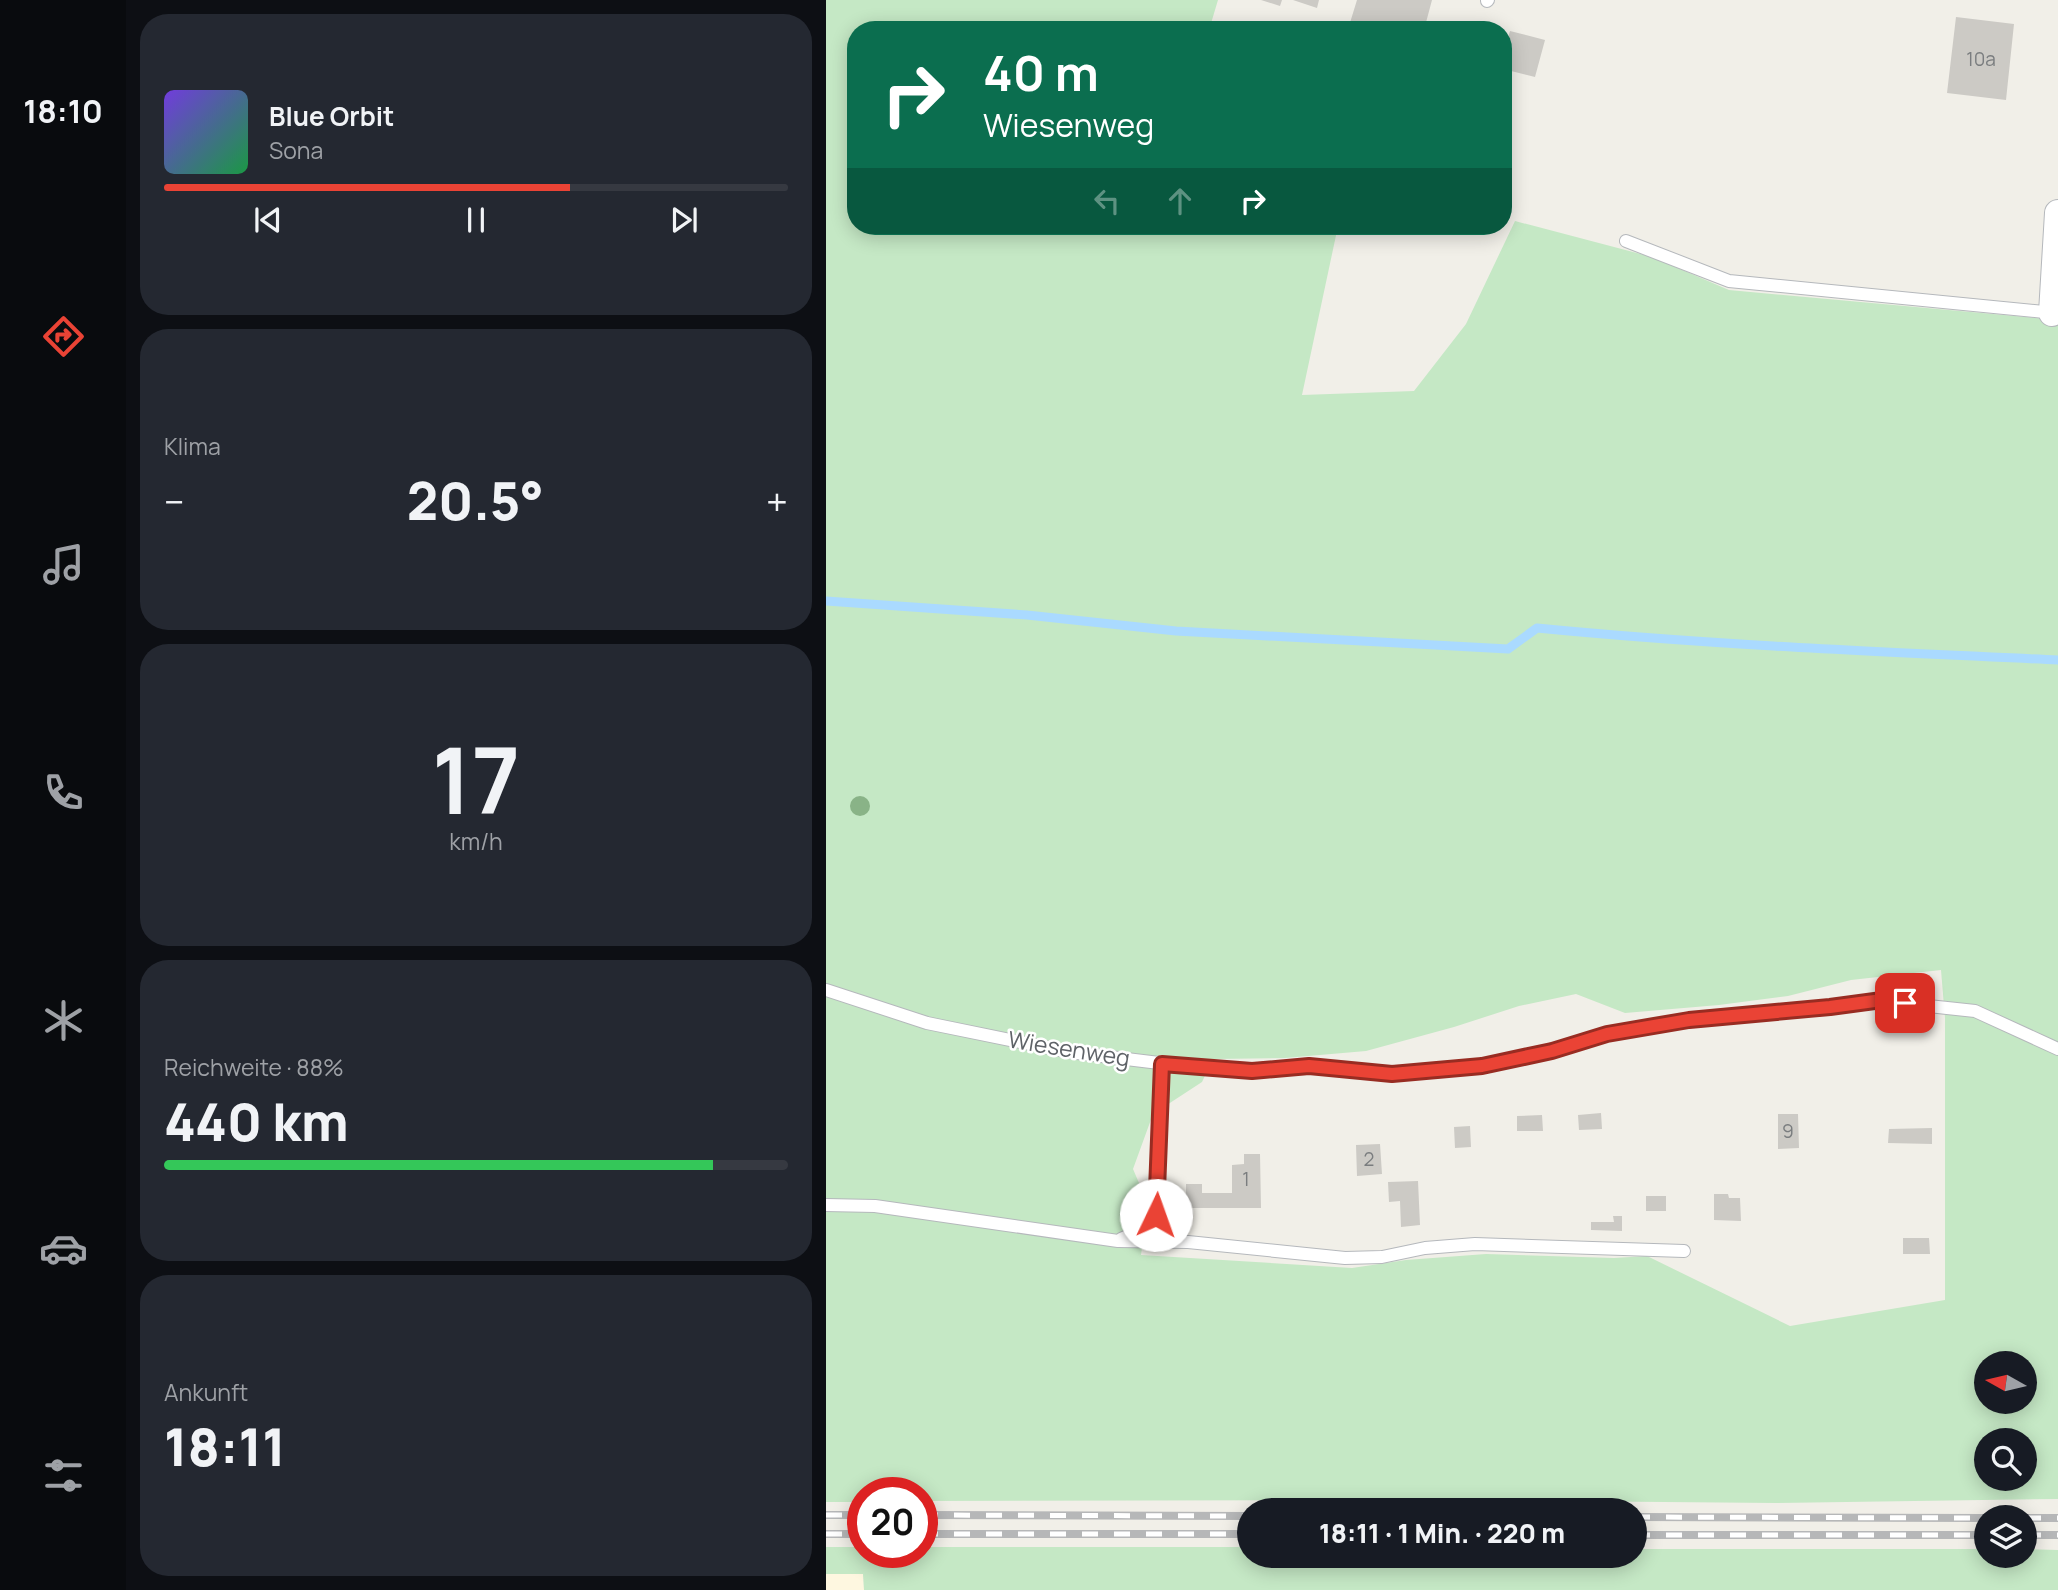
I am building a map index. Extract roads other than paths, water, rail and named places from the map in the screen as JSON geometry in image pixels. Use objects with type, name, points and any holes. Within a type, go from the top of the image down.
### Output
[{"type":"street","points":[[2055,313],[2058,214]]},
{"type":"lane","points":[[1626,241],[1729,281],[2055,313]]},
{"type":"lane","name":"Wiesenweg","points":[[826,990],[927,1023],[1069,1052],[1162,1064],[1252,1071],[1309,1066],[1392,1074],[1482,1066],[1552,1051],[1607,1034],[1689,1020],[1882,1000],[1975,1011],[2058,1049]]},
{"type":"lane","points":[[1118,1241],[1137,1232],[1156,1215],[1162,1064]]},
{"type":"lane","points":[[826,1205],[874,1206],[1118,1241],[1188,1242],[1345,1258],[1382,1257],[1425,1248],[1475,1244],[1684,1251]]},
{"type":"waterway","points":[[826,601],[1027,615],[1176,631],[1508,649],[1537,628],[1862,651],[2058,660]]},
{"type":"railway","points":[[826,1515],[847,1515]]},
{"type":"railway","points":[[938,1515],[1237,1516]]},
{"type":"railway","points":[[1647,1517],[1974,1518]]},
{"type":"railway","points":[[2037,1518],[2058,1518]]},
{"type":"railway","points":[[826,1534],[847,1534]]},
{"type":"railway","points":[[938,1534],[1237,1534]]},
{"type":"railway","points":[[1647,1535],[1974,1535]]},
{"type":"railway","points":[[2037,1535],[2058,1535]]}]
